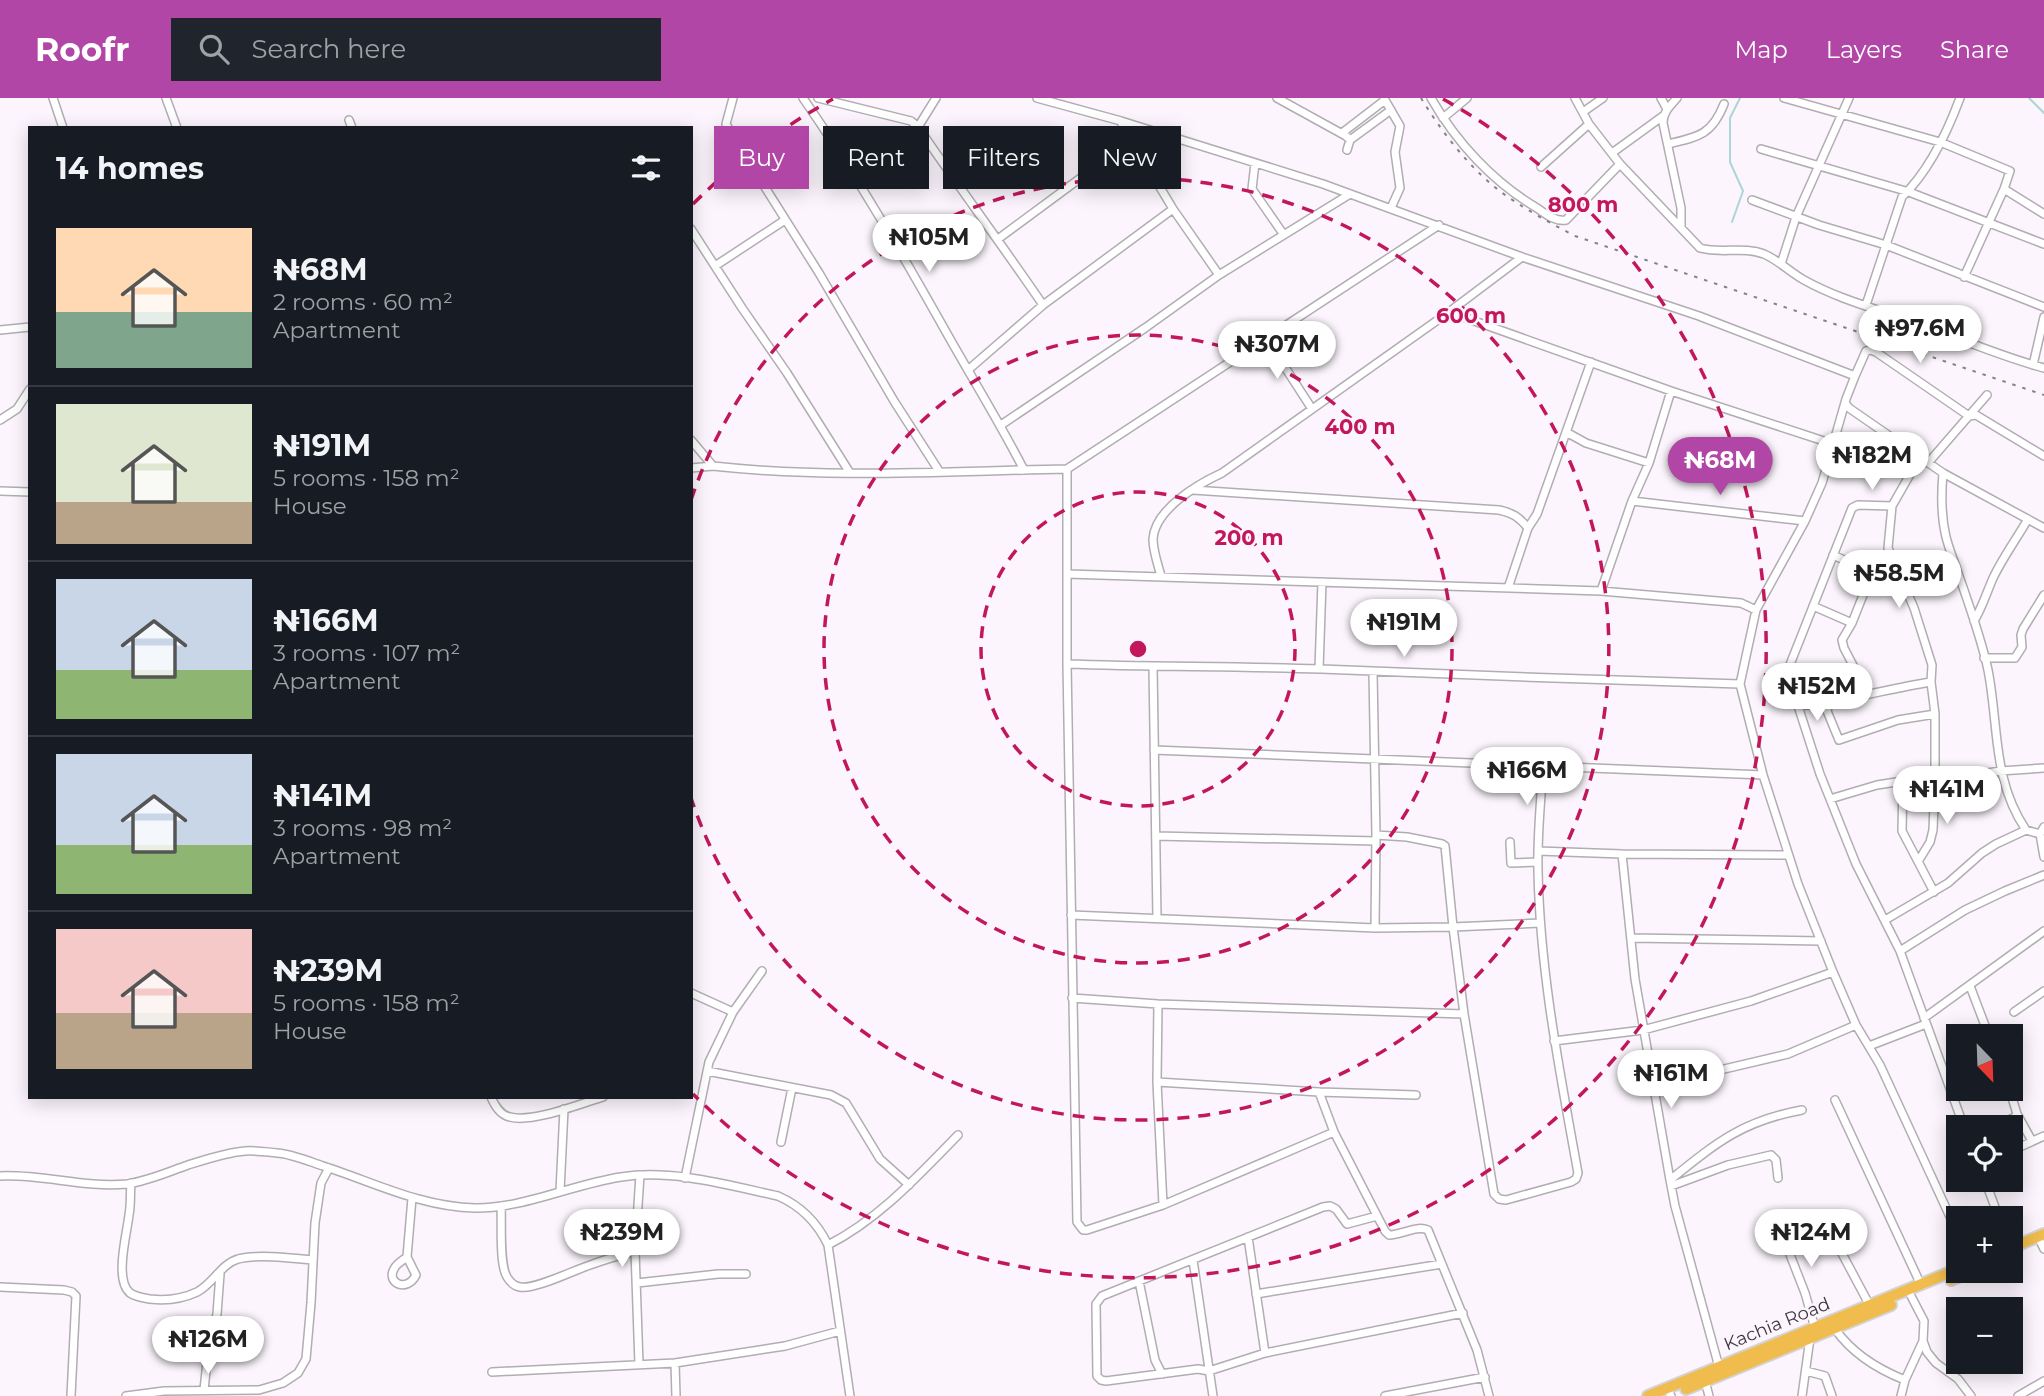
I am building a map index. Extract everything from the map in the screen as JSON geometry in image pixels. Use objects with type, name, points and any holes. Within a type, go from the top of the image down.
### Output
[{"type":"highway","points":[[2023,1246],[2043,1242]]},
{"type":"highway","points":[[2023,1250],[2043,1242]]},
{"type":"highway","name":"Kachia Road","points":[[1669,1396],[1946,1274]]},
{"type":"highway","name":"Kachia Road","points":[[1648,1396],[1812,1333],[1835,1329],[1946,1282]]},
{"type":"street","points":[[53,98],[63,126]]},
{"type":"street","points":[[166,98],[176,126]]},
{"type":"street","points":[[733,98],[726,124],[939,471]]},
{"type":"street","points":[[803,98],[884,223],[1001,425],[1024,470]]},
{"type":"street","points":[[818,98],[911,121],[917,126]]},
{"type":"street","points":[[919,126],[936,98]]},
{"type":"street","points":[[1038,98],[1121,121],[1350,194],[1522,257],[1699,316],[1855,376]]},
{"type":"street","points":[[1431,98],[1474,158],[1517,196],[1557,220],[1566,220],[1620,164]]},
{"type":"street","points":[[1443,118],[1467,98]]},
{"type":"street","points":[[1576,98],[1590,124],[1620,164],[1700,248],[1763,254],[1803,280],[1981,349],[2044,368]]},
{"type":"street","points":[[1583,112],[1603,98]]},
{"type":"street","points":[[1661,98],[1665,113],[1663,123],[1681,208],[1681,227]]},
{"type":"street","points":[[1612,153],[1665,113],[1677,98]]},
{"type":"street","points":[[1784,98],[1940,142],[2010,171],[1964,277]]},
{"type":"street","points":[[1781,264],[1796,216],[1849,98]]},
{"type":"street","points":[[1866,305],[1902,197],[1909,191],[1940,142],[1960,98]]},
{"type":"street","points":[[1279,99],[1350,140]]},
{"type":"street","points":[[1342,133],[1385,99],[1401,126],[1395,152],[1400,188],[1391,208]]},
{"type":"street","points":[[1668,144],[1705,133],[1718,119],[1724,104]]},
{"type":"street","points":[[1347,150],[1350,140],[1391,110]]},
{"type":"street","points":[[1121,121],[1124,126]]},
{"type":"street","points":[[1541,167],[1590,124]]},
{"type":"street","points":[[929,143],[1043,305]]},
{"type":"street","points":[[1762,149],[1909,191],[2044,244]]},
{"type":"street","points":[[1255,163],[1252,189],[1284,234]]},
{"type":"street","points":[[999,239],[1078,180]]},
{"type":"street","points":[[1161,189],[1219,275]]},
{"type":"street","points":[[2004,189],[2044,214]]},
{"type":"street","points":[[1001,425],[1219,275],[1350,194]]},
{"type":"street","points":[[1752,200],[1886,245],[2044,307]]},
{"type":"street","points":[[968,370],[1043,305],[1173,209]]},
{"type":"street","points":[[715,266],[785,220]]},
{"type":"street","points":[[693,468],[712,466],[758,471],[850,473],[1067,469],[1439,225]]},
{"type":"street","points":[[693,232],[788,373],[850,473]]},
{"type":"street","points":[[1161,576],[1153,538],[1167,509],[1449,312],[1522,257]]},
{"type":"street","points":[[1449,312],[1671,391],[1833,444]]},
{"type":"street","points":[[2033,365],[2044,317]]},
{"type":"street","points":[[0,330],[28,327]]},
{"type":"street","points":[[1266,338],[1312,408]]},
{"type":"street","points":[[1946,1207],[1922,1153],[1856,1025],[1798,884],[1763,775],[1740,684],[1756,610],[1805,521],[1822,483],[1855,376],[1866,351],[1871,350],[1969,416],[1976,415],[2044,456]]},
{"type":"street","points":[[1508,588],[1591,362]]},
{"type":"street","points":[[1601,591],[1671,391]]},
{"type":"street","points":[[0,420],[17,409],[28,392]]},
{"type":"street","points":[[1928,463],[1987,395]]},
{"type":"street","points":[[1846,404],[1942,474],[2044,528]]},
{"type":"street","points":[[1566,432],[1586,443],[1648,463]]},
{"type":"street","points":[[693,442],[712,466]]},
{"type":"street","points":[[1919,860],[1930,842],[1933,830],[1936,779],[1932,665],[1914,608],[1889,551],[1892,506],[1920,457]]},
{"type":"street","points":[[1067,469],[1067,664],[1077,1222],[1083,1230],[1087,1230],[1163,1205],[1334,1132]]},
{"type":"street","points":[[1942,474],[1941,501],[1946,538],[1988,671],[2000,771],[2010,804],[2026,830]]},
{"type":"street","points":[[1193,490],[1499,510],[1511,512],[1528,528]]},
{"type":"street","points":[[0,491],[28,492]]},
{"type":"street","points":[[1632,501],[1805,521]]},
{"type":"street","points":[[1892,506],[1853,506],[1789,667],[1790,681],[1820,774],[1856,864],[1900,951],[1960,1115]]},
{"type":"street","points":[[1974,621],[1983,607],[1993,578],[2028,519]]},
{"type":"street","points":[[1833,555],[1868,571],[1871,575],[1852,623],[1842,640],[1868,694]]},
{"type":"street","points":[[1068,574],[1601,591],[1733,602],[1756,610]]},
{"type":"street","points":[[1319,669],[1322,582]]},
{"type":"street","points":[[1984,658],[2015,658],[2022,647],[2023,629],[2044,595]]},
{"type":"street","points":[[1813,606],[1852,623]]},
{"type":"street","points":[[1067,664],[1319,669],[1740,684]]},
{"type":"street","points":[[1153,667],[1157,918]]},
{"type":"street","points":[[1373,672],[1375,928]]},
{"type":"street","points":[[1798,706],[1829,703],[1931,682]]},
{"type":"street","points":[[1829,703],[1827,711],[1839,740],[1898,720],[1935,714]]},
{"type":"street","points":[[1154,750],[1763,775]]},
{"type":"street","points":[[1156,836],[1407,837],[1445,846],[1464,1014],[1494,1194],[1499,1199],[1506,1200],[1571,1182],[1576,1179],[1578,1173],[1554,1041],[1540,923],[1538,851],[1543,765]]},
{"type":"street","points":[[1830,799],[1877,785],[1903,781],[2044,768]]},
{"type":"street","points":[[1903,781],[1902,831],[1934,892]]},
{"type":"street","points":[[1885,920],[1948,883],[1996,844],[2026,830],[2042,830],[2044,857]]},
{"type":"street","points":[[1510,842],[1511,863],[1538,862]]},
{"type":"street","points":[[1538,851],[1788,855]]},
{"type":"street","points":[[1622,854],[1643,1030],[1675,1206],[1719,1367]]},
{"type":"street","points":[[1900,951],[1965,910],[2044,876]]},
{"type":"street","points":[[1071,915],[1375,928],[1540,923]]},
{"type":"street","points":[[1869,1046],[1925,1021],[2044,931]]},
{"type":"street","points":[[1630,938],[1821,941]]},
{"type":"street","points":[[685,1178],[713,1052],[733,1012],[762,971]]},
{"type":"street","points":[[1554,1041],[1643,1030],[1751,1001],[1833,972]]},
{"type":"street","points":[[1970,986],[1984,1024]]},
{"type":"street","points":[[2014,1012],[2044,991]]},
{"type":"street","points":[[693,994],[733,1012]]},
{"type":"street","points":[[1072,998],[1158,1004],[1464,1014]]},
{"type":"street","points":[[1158,1004],[1157,1082],[1163,1205]]},
{"type":"street","points":[[1653,1086],[1788,1054],[1856,1025]]},
{"type":"street","points":[[707,1071],[831,1094],[839,1098],[846,1104],[880,1159],[909,1185]]},
{"type":"street","points":[[1157,1082],[1416,1095]]},
{"type":"street","points":[[781,1142],[792,1087]]},
{"type":"street","points":[[693,1088],[703,1091]]},
{"type":"street","points":[[1319,1092],[1334,1132],[1389,1235],[1394,1236],[1419,1228],[1428,1230],[1463,1314],[1489,1396]]},
{"type":"street","points":[[492,1099],[501,1113],[509,1117],[525,1118],[596,1099]]},
{"type":"street","points":[[1835,1100],[1921,1285]]},
{"type":"street","points":[[2013,1101],[2032,1141]]},
{"type":"street","points":[[560,1191],[564,1109]]},
{"type":"street","points":[[1671,1183],[1724,1138],[1751,1124],[1802,1110]]},
{"type":"street","points":[[828,1245],[866,1222],[909,1185],[957,1135]]},
{"type":"street","points":[[2023,1145],[2044,1136]]},
{"type":"street","points":[[0,1175],[109,1185],[131,1183],[243,1151],[280,1153],[412,1198],[454,1208],[501,1206],[606,1179],[640,1175],[685,1178],[778,1196],[812,1219],[828,1245],[850,1396]]},
{"type":"street","points":[[1671,1183],[1771,1155],[1776,1160],[1779,1178]]},
{"type":"street","points":[[126,1396],[164,1391],[259,1390],[283,1383],[298,1373],[306,1359],[315,1223],[321,1183],[329,1168]]},
{"type":"street","points":[[639,1364],[635,1251],[640,1175]]},
{"type":"street","points":[[131,1183],[129,1214],[122,1249],[124,1282],[129,1292],[141,1298],[182,1298],[201,1290],[229,1263],[240,1259],[282,1257],[313,1260]]},
{"type":"street","points":[[407,1257],[412,1198]]},
{"type":"street","points":[[501,1206],[505,1275],[517,1286],[538,1284],[593,1263],[635,1251]]},
{"type":"street","points":[[1377,1216],[1347,1224],[1336,1209],[1329,1206],[1102,1296],[1096,1301],[1097,1376],[1106,1381],[1209,1371],[1265,1353],[1463,1314]]},
{"type":"street","points":[[1785,1215],[1789,1252],[1805,1293],[1812,1333],[1802,1396]]},
{"type":"street","points":[[1800,1216],[1827,1231],[1870,1306]]},
{"type":"street","points":[[1248,1237],[1265,1353]]},
{"type":"street","points":[[1193,1260],[1213,1396]]},
{"type":"street","points":[[1256,1294],[1442,1264]]},
{"type":"street","points":[[204,1390],[208,1352],[217,1314],[220,1274]]},
{"type":"street","points":[[637,1283],[718,1274],[746,1274]]},
{"type":"street","points":[[1139,1281],[1154,1360],[1162,1374]]},
{"type":"street","points":[[0,1287],[64,1290],[76,1296],[71,1396]]},
{"type":"street","points":[[1901,1396],[1905,1380],[1923,1341],[1924,1321],[1911,1296]]},
{"type":"street","points":[[1835,1329],[1870,1363],[1905,1380]]},
{"type":"street","points":[[492,1372],[674,1363],[785,1346],[840,1331]]},
{"type":"street","points":[[1923,1341],[1927,1352],[1936,1363],[1958,1379],[1971,1396]]},
{"type":"street","points":[[674,1363],[676,1396]]},
{"type":"street","points":[[1806,1371],[1825,1376],[1832,1396]]},
{"type":"street","points":[[1385,1396],[1485,1377]]},
{"type":"street","points":[[1705,1381],[1709,1396]]},
{"type":"street","points":[[2018,1396],[2044,1381]]},
{"type":"waterway","points":[[1732,222],[1743,191],[1730,162],[1730,118],[1740,98]]},
{"type":"waterway","points":[[2029,98],[2044,113]]},
{"type":"railway","points":[[1421,98],[1449,139],[1471,165],[1495,187],[1541,218],[1575,236],[2044,395]]}]
